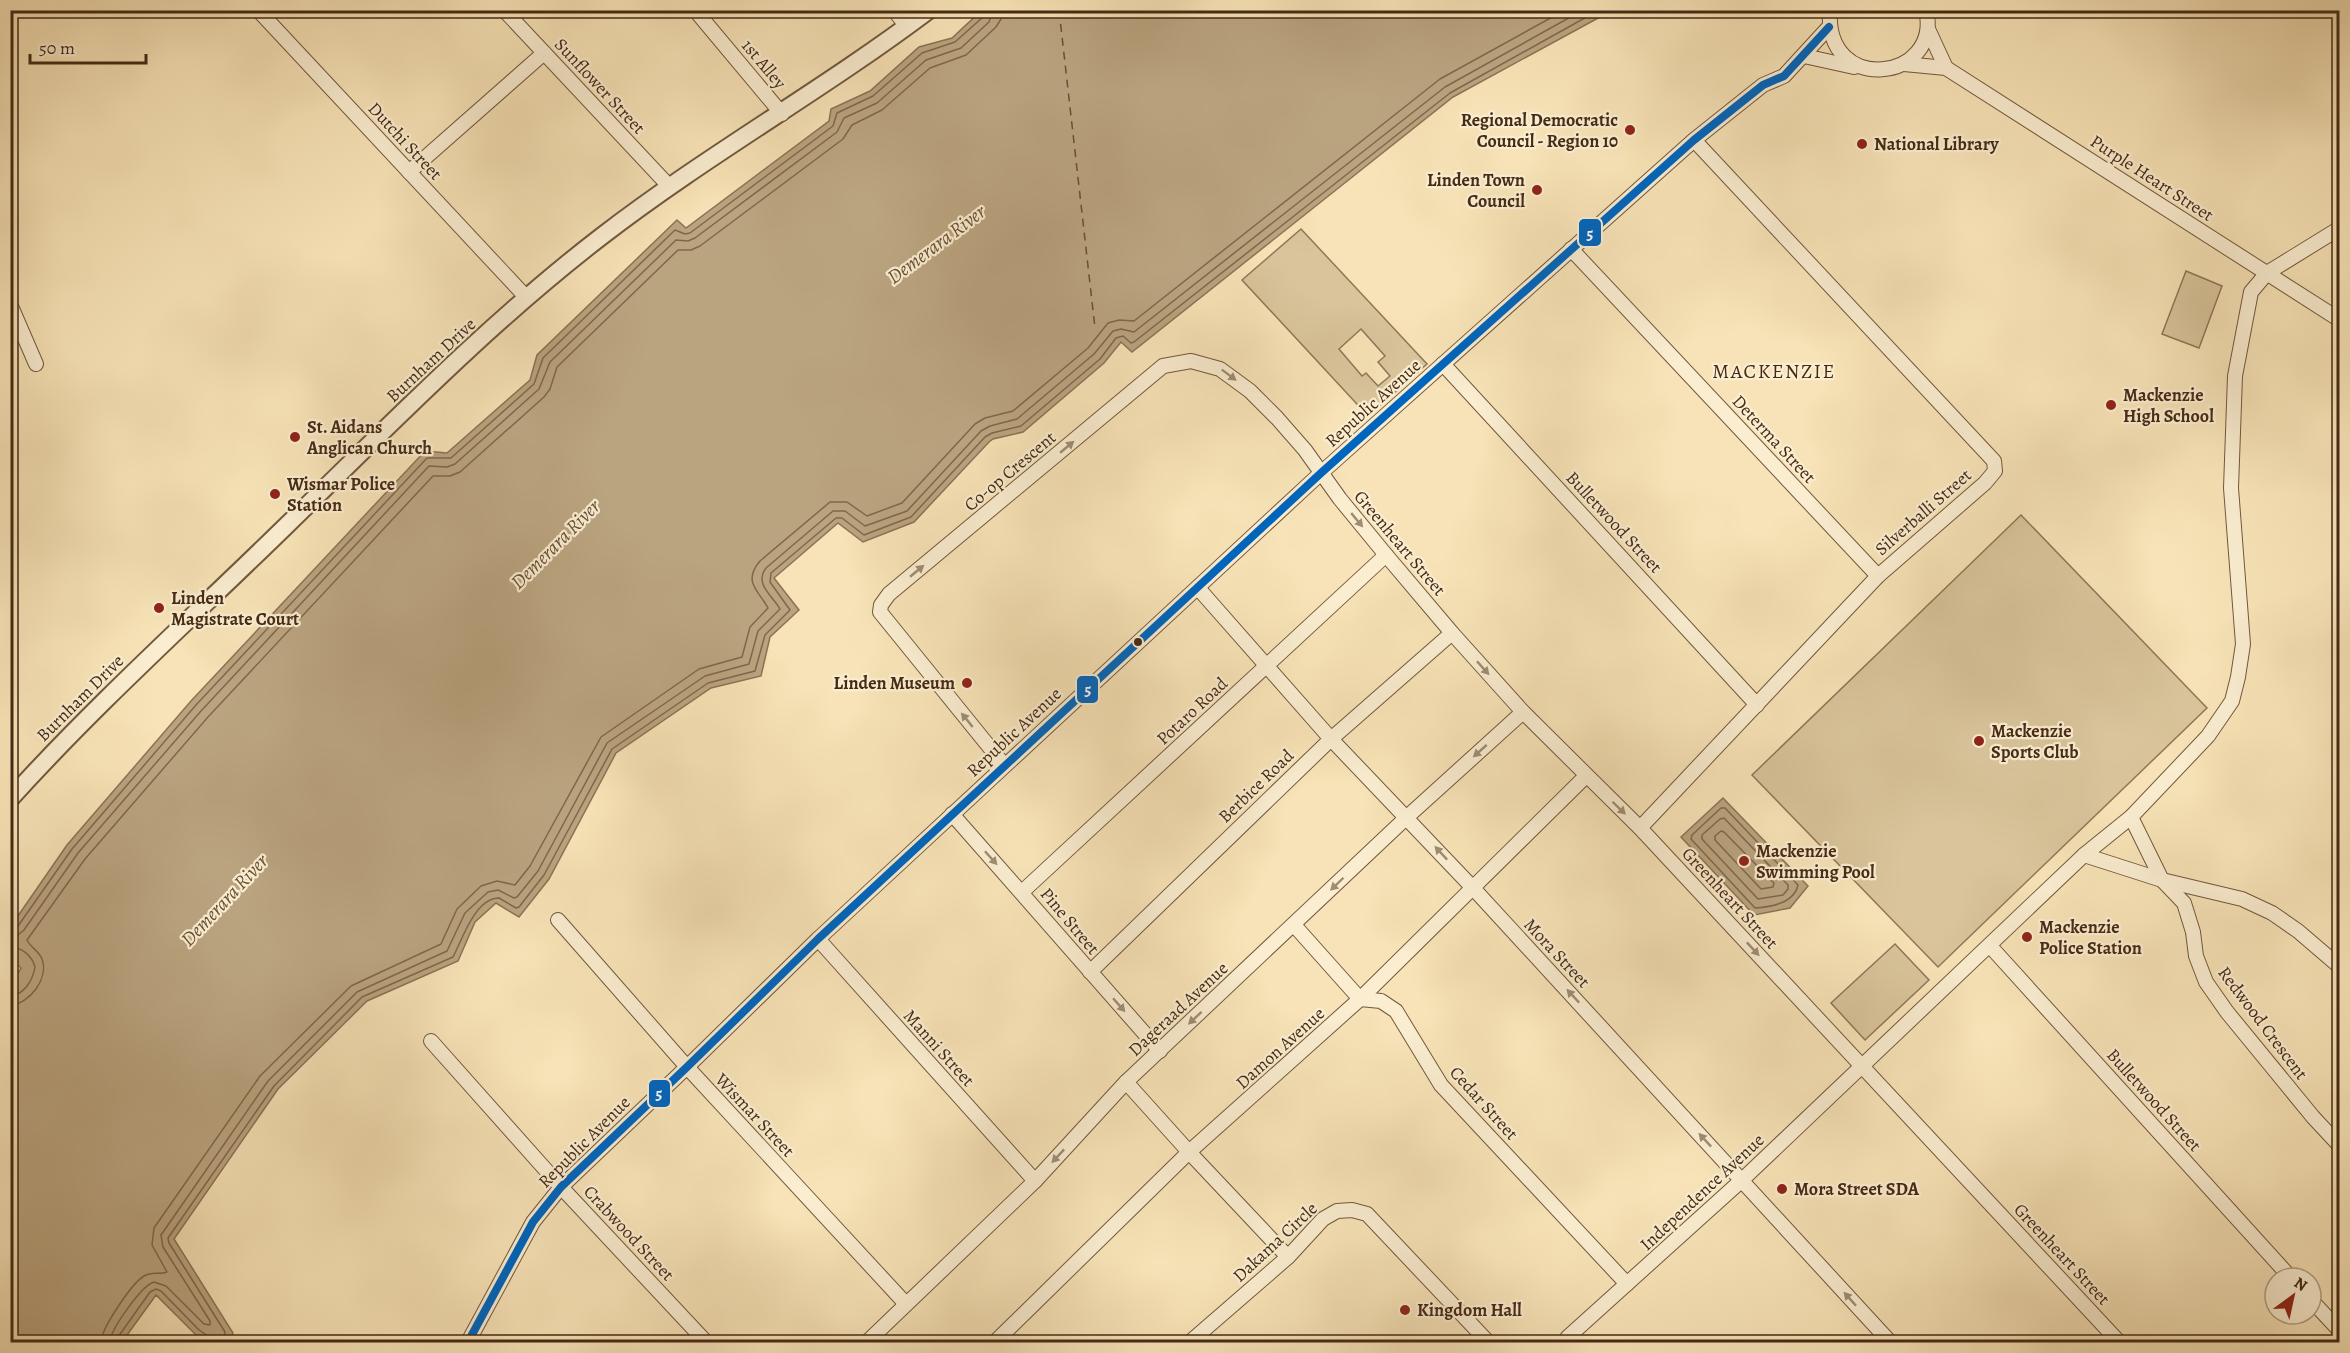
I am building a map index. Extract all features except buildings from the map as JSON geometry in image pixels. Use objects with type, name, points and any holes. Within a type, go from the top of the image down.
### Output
[{"type":"street","name":"Dutchi Street","points":[[258,10],[526,297]]},
{"type":"street","name":"Sunflower Street","points":[[504,10],[669,186]]},
{"type":"street","name":"1st Alley","points":[[695,10],[782,114]]},
{"type":"street","points":[[894,10],[907,27]]},
{"type":"street","name":"Burnham Drive","points":[[10,799],[117,687],[526,297],[669,186],[782,114],[928,10]]},
{"type":"street","points":[[1830,10],[1829,27],[1835,46],[1848,60],[1865,69]]},
{"type":"street","points":[[1904,64],[1919,49],[1928,29],[1928,11]]},
{"type":"street","name":"Republic Avenue","points":[[468,1342],[533,1222],[561,1187],[818,939],[1321,473],[1694,140],[1763,85],[1784,76],[1829,27]]},
{"type":"street","points":[[1928,29],[1946,68]]},
{"type":"street","points":[[409,172],[544,53]]},
{"type":"street","points":[[1804,56],[1865,69]]},
{"type":"street","name":"Purple Heart Street","points":[[1865,69],[1885,71],[1904,64],[1946,68],[2340,320]]},
{"type":"street","name":"Silverballi Street","points":[[1640,828],[1878,576],[1985,483],[1995,471],[1994,461],[1694,140]]},
{"type":"street","points":[[2267,273],[2340,228]]},
{"type":"street","name":"Determa Street","points":[[1571,249],[1878,576]]},
{"type":"street","name":"Independence Avenue","points":[[1564,1342],[1742,1180],[2085,855],[2131,816],[2208,736],[2222,718],[2232,701],[2243,644],[2231,488],[2235,376],[2251,292],[2267,273]]},
{"type":"street","points":[[10,304],[36,364]]},
{"type":"street","name":"Co-op Crescent","points":[[1004,765],[880,612],[881,605],[889,594],[1163,366],[1191,362],[1220,369],[1250,391],[1277,418],[1305,450],[1321,473]]},
{"type":"street","name":"Bulletwood Street","points":[[1443,364],[1757,705]]},
{"type":"street","name":"Greenheart Street","points":[[1321,473],[1386,555],[1523,712],[1640,828],[2120,1342]]},
{"type":"street","name":"Potaro Road","points":[[1022,892],[1386,555]]},
{"type":"street","name":"Mora Street","points":[[1198,588],[1331,739],[1473,888],[1890,1342]]},
{"type":"street","name":"Berbice Road","points":[[1090,972],[1331,739],[1452,633]]},
{"type":"street","name":"Dageraad Avenue","points":[[867,1342],[1035,1181],[1126,1082],[1407,817],[1523,712]]},
{"type":"street","name":"Damon Avenue","points":[[995,1342],[1189,1152],[1360,999],[1586,776]]},
{"type":"street","name":"Pine Street","points":[[952,814],[1160,1051]]},
{"type":"street","name":"Redwood Crescent","points":[[2131,816],[2162,880],[2184,903],[2193,932],[2196,956],[2206,982],[2313,1117],[2340,1146]]},
{"type":"street","name":"Redwood Crescent","points":[[2085,855],[2162,880],[2242,899],[2272,913],[2298,931],[2340,967]]},
{"type":"street","name":"Wismar Street","points":[[558,920],[687,1067],[906,1304]]},
{"type":"street","points":[[1294,925],[1360,999]]},
{"type":"street","name":"Manni Street","points":[[818,939],[1035,1181]]},
{"type":"street","name":"Bulletwood Street","points":[[1990,946],[2280,1266]]},
{"type":"street","name":"Cedar Street","points":[[1360,999],[1381,1001],[1396,1011],[1441,1085],[1627,1284]]},
{"type":"street","name":"Crabwood Street","points":[[431,1041],[561,1187],[706,1342]]},
{"type":"street","points":[[1126,1082],[1288,1257]]},
{"type":"street","name":"Dakama Circle","points":[[1190,1342],[1288,1257],[1323,1220],[1337,1211],[1352,1210],[1367,1214],[1488,1342]]},
{"type":"street","points":[[2323,1313],[2340,1331]]},
{"type":"shaded area","points":[[1301,229],[1427,364],[1368,416],[1242,280]],"holes":[[[1361,329],[1385,356],[1378,362],[1390,376],[1378,386],[1366,373],[1362,376],[1339,349]]]},
{"type":"shaded area","points":[[2186,271],[2222,286],[2199,348],[2162,334]]},
{"type":"shaded area","name":"Mackenzie Sports Club","points":[[2021,515],[2207,708],[1938,967],[1752,775]]},
{"type":"shaded area","points":[[1895,944],[1929,980],[1865,1040],[1831,1003]]},
{"type":"water","name":"Demerara River","points":[[982,10],[1611,11],[1453,97],[1132,352],[1121,342],[1104,363],[1023,432],[989,442],[914,522],[863,542],[838,523],[774,578],[799,610],[770,637],[761,676],[711,688],[616,753],[549,879],[519,917],[496,903],[475,922],[458,961],[367,1001],[278,1089],[174,1239],[233,1333],[228,1342],[208,1342],[196,1335],[156,1295],[122,1342],[11,1342],[10,987],[21,968],[11,958],[11,926],[67,845],[191,701],[425,451],[447,453],[530,380],[537,355],[677,220],[686,228],[829,121],[831,109],[870,91],[919,47],[952,38]]},
{"type":"water","name":"Mackenzie Swimming Pool","points":[[1723,798],[1808,886],[1790,908],[1754,915],[1681,837]]},
{"type":"ferry route","points":[[1059,10],[1095,328]]},
{"type":"transit line","name":"5","points":[[468,1342],[533,1222],[561,1187],[818,939],[1321,473],[1694,140],[1763,85],[1784,76],[1829,27]]},
{"type":"place","name":"Regional Democratic Council - Region 10","points":[[1630,130]]},
{"type":"place","name":"National Library","points":[[1862,144]]},
{"type":"place","name":"Linden Town Council","points":[[1537,190]]},
{"type":"place","name":"Mackenzie High School","points":[[2111,405]]},
{"type":"place","name":"St. Aidans Anglican Church","points":[[295,437]]},
{"type":"place","name":"Wismar Police Station","points":[[275,494]]},
{"type":"place","name":"Linden Magistrate Court","points":[[159,608]]},
{"type":"place","name":"Linden Museum","points":[[967,683]]},
{"type":"place","name":"Mackenzie Sports Club","points":[[1979,741]]},
{"type":"place","name":"Mackenzie Swimming Pool","points":[[1744,861]]},
{"type":"place","name":"Mackenzie Police Station","points":[[2027,937]]},
{"type":"place","name":"Mora Street SDA","points":[[1782,1189]]},
{"type":"place","name":"Kingdom Hall","points":[[1405,1310]]},
{"type":"district","name":"MACKENZIE","points":[[1774,371]]}]
